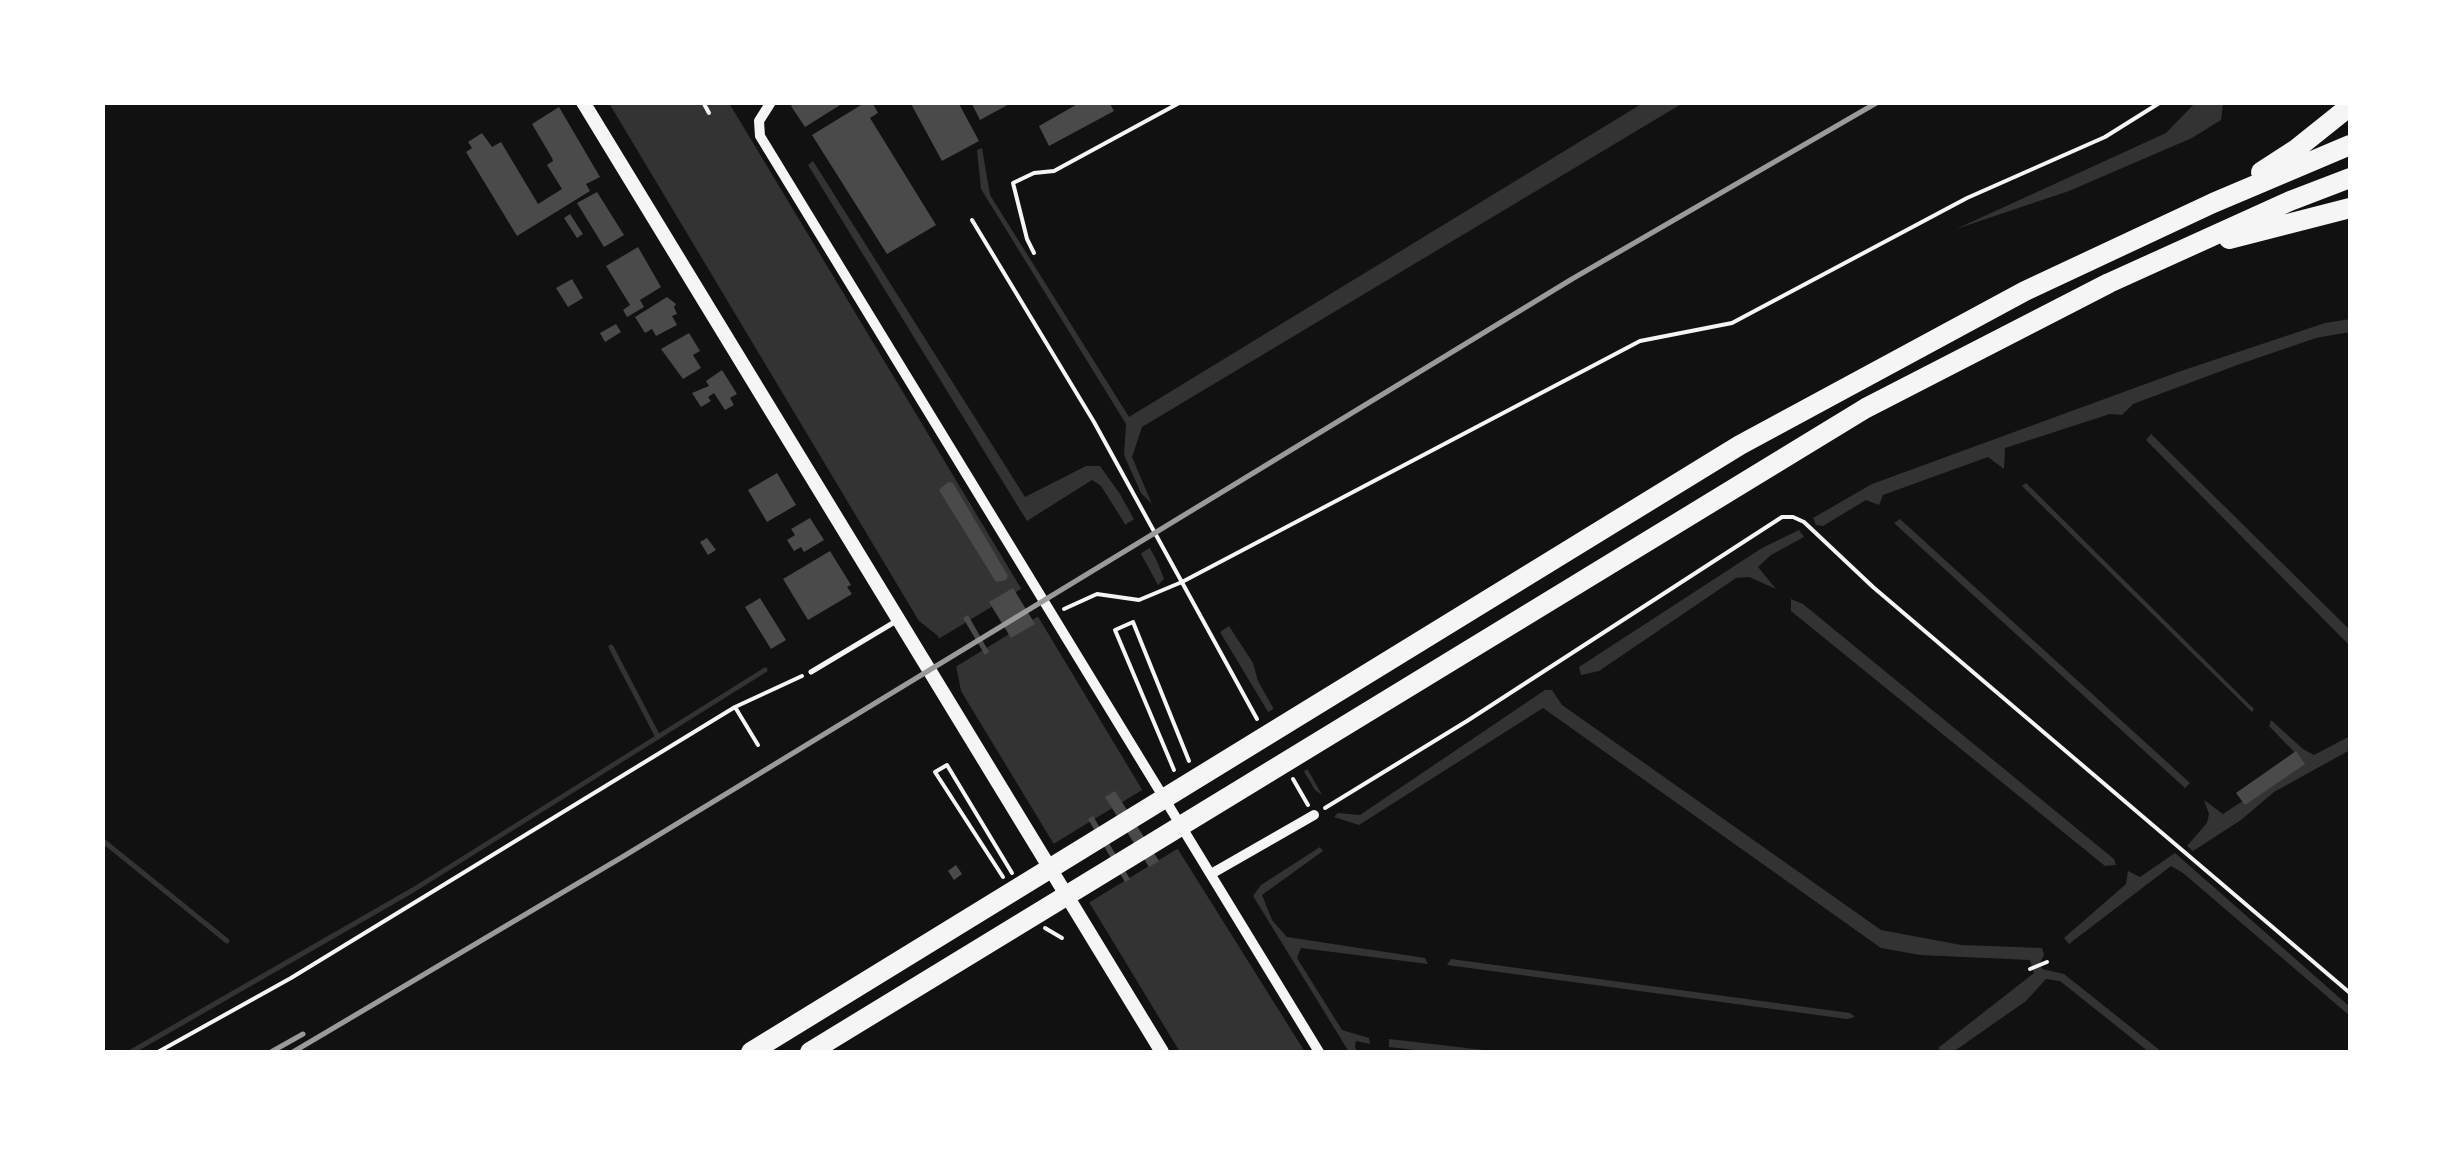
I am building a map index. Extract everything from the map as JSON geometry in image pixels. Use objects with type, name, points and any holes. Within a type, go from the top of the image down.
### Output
[{"type":"highway","points":[[2213,203],[2295,150],[2350,106]]},
{"type":"highway","points":[[751,1052],[1740,445],[2025,291],[2350,144]]},
{"type":"highway","points":[[810,1052],[1840,423],[1964,354],[2174,253],[2350,178]]},
{"type":"highway","points":[[2174,253],[2350,208]]},
{"type":"street","points":[[583,102],[1162,1052]]},
{"type":"street","points":[[771,102],[760,120],[760,136],[1319,1052]]},
{"type":"street","points":[[1211,874],[1314,815]]},
{"type":"lane","points":[[810,672],[898,620]]},
{"type":"path","points":[[703,102],[709,113]]},
{"type":"path","points":[[1034,252],[1013,183],[1034,173],[1054,171],[1181,102]]},
{"type":"path","points":[[1050,615],[1096,594],[1139,600],[1182,582],[1640,341],[1732,323],[1967,198],[2105,137],[2162,102]]},
{"type":"path","points":[[972,220],[1094,422],[1258,721]]},
{"type":"path","points":[[1286,768],[1314,815],[1782,517],[1793,517],[1804,522],[1873,587],[2350,993]]},
{"type":"path","points":[[158,1052],[291,978],[735,706],[810,672]]},
{"type":"path","points":[[735,706],[758,745]]},
{"type":"path","points":[[1005,879],[935,772],[947,764],[1017,882]]},
{"type":"path","points":[[1037,915],[1046,932],[1062,938]]},
{"type":"path","points":[[2030,969],[2048,962]]},
{"type":"shaded area","points":[[2196,102],[2223,103],[2221,120],[2192,138],[2069,191],[1956,229],[2166,133]]},
{"type":"shaded area","points":[[609,103],[729,103],[1179,851],[1305,1052],[1180,1052],[961,691],[956,665],[937,635],[919,621]]},
{"type":"shaded area","points":[[1643,103],[1683,103],[1142,427],[1132,457],[1152,504],[1141,493],[1124,455],[1126,424],[981,189],[977,150],[982,148],[990,195],[1129,417]]},
{"type":"shaded area","points":[[813,161],[1025,497],[1086,466],[1100,466],[1157,561],[1164,579],[1158,585],[1122,519],[1101,486],[1092,480],[1027,521],[808,165]]},
{"type":"shaded area","points":[[2350,319],[2350,332],[2316,338],[2240,364],[2133,404],[2122,415],[2110,414],[2005,448],[2004,469],[1988,457],[1883,495],[1879,505],[1866,500],[1823,526],[1816,525],[1813,518],[1872,484],[2181,371],[2325,323]]},
{"type":"shaded area","points":[[2151,434],[2350,630],[2350,646],[2146,440]]},
{"type":"shaded area","points":[[2026,483],[2254,709],[2252,712],[2022,486]]},
{"type":"shaded area","points":[[1900,519],[2190,783],[2185,788],[1894,523]]},
{"type":"shaded area","points":[[1799,530],[1804,537],[1758,567],[1776,589],[1749,577],[1736,578],[1599,671],[1581,675],[1579,667],[1762,548]]},
{"type":"shaded area","points":[[1791,599],[1803,604],[2114,859],[2116,865],[2105,866],[1791,611]]},
{"type":"shaded area","points":[[1229,626],[1253,663],[1258,681],[1322,795],[1315,790],[1220,632]]},
{"type":"shaded area","points":[[1545,690],[1552,690],[1562,705],[1881,930],[1961,945],[2042,948],[2042,969],[2064,974],[2162,1052],[2149,1052],[2060,981],[2046,979],[2026,1001],[1953,1052],[1943,1052],[1938,1048],[2034,973],[2030,960],[1920,955],[1881,948],[1543,708],[1359,825],[1334,817],[1338,813],[1360,815]]},
{"type":"shaded area","points":[[2271,720],[2314,755],[2350,736],[2350,750],[2274,792],[2241,820],[2193,851],[2187,846],[2207,823],[2209,814],[2204,800],[2223,814],[2303,761],[2269,726]]},
{"type":"shaded area","points":[[1320,847],[1323,851],[1262,895],[1272,920],[1287,937],[1425,958],[1428,964],[1301,948],[1297,958],[1342,1030],[1369,1038],[1370,1044],[1356,1041],[1358,1052],[1349,1052],[1253,896],[1261,885]]},
{"type":"shaded area","points":[[2175,853],[2350,1007],[2350,1016],[2171,866],[2069,944],[2064,938],[2126,884],[2128,871],[2140,877]]},
{"type":"shaded area","points":[[1451,959],[1850,1013],[1855,1017],[1447,965]]},
{"type":"shaded area","points":[[1389,1039],[1501,1052],[1432,1052],[1389,1047]]},
{"type":"pier","points":[[1138,517],[1154,545],[1137,556],[1121,527]]},
{"type":"pier","points":[[1026,586],[1042,614],[952,669],[935,641]]},
{"type":"pier","points":[[1280,705],[1314,765],[1300,774],[1265,714]]},
{"type":"pier","points":[[1147,787],[1182,846],[1085,905],[1050,846]]},
{"type":"building","points":[[796,102],[845,102],[805,127],[791,106]]},
{"type":"building","points":[[872,102],[878,113],[870,118],[936,225],[887,254],[812,135]]},
{"type":"building","points":[[910,102],[958,102],[979,141],[942,161]]},
{"type":"building","points":[[971,102],[1013,102],[980,120]]},
{"type":"building","points":[[1081,102],[1109,102],[1114,111],[1049,146],[1039,126]]},
{"type":"building","points":[[559,107],[600,177],[586,184],[590,191],[517,236],[466,152],[472,148],[468,142],[482,133],[492,147],[501,142],[538,204],[562,189],[547,165],[552,158],[532,124]]},
{"type":"building","points":[[597,192],[624,235],[604,247],[577,203]]},
{"type":"building","points":[[570,214],[583,234],[577,238],[564,218]]},
{"type":"building","points":[[638,247],[661,287],[640,300],[644,307],[627,317],[623,310],[630,305],[606,266]]},
{"type":"building","points":[[572,279],[583,298],[568,307],[556,288]]},
{"type":"building","points":[[667,297],[676,304],[677,314],[672,316],[677,325],[656,336],[652,329],[645,333],[635,317]]},
{"type":"building","points":[[616,324],[621,332],[605,342],[600,333]]},
{"type":"building","points":[[689,333],[700,351],[693,355],[701,368],[683,379],[661,349]]},
{"type":"building","points":[[722,370],[737,394],[730,398],[734,405],[725,410],[714,393],[708,397],[711,401],[701,407],[692,393],[709,386],[706,381]]},
{"type":"building","points":[[777,473],[796,505],[767,522],[748,490]]},
{"type":"building","points":[[948,482],[953,483],[1008,576],[1006,580],[996,582],[939,490]]},
{"type":"building","points":[[810,518],[824,540],[804,552],[801,547],[794,551],[787,540],[795,535],[791,529]]},
{"type":"building","points":[[707,538],[716,550],[708,555],[700,542]]},
{"type":"building","points":[[830,551],[851,585],[847,587],[852,594],[808,620],[783,579]]},
{"type":"building","points":[[1013,588],[1035,624],[1011,638],[989,602]]},
{"type":"building","points":[[760,598],[786,640],[771,649],[745,607]]},
{"type":"building","points":[[968,615],[989,652],[985,655],[963,618]]},
{"type":"building","points":[[2296,751],[2305,764],[2245,805],[2236,793]]},
{"type":"building","points":[[1115,791],[1159,861],[1149,867],[1105,797]]},
{"type":"building","points":[[1093,816],[1130,879],[1125,882],[1088,819]]},
{"type":"building","points":[[956,865],[962,874],[954,880],[948,871]]},
{"type":"waterway","points":[[611,647],[658,737]]},
{"type":"waterway","points":[[131,1052],[413,890],[765,670]]},
{"type":"waterway","points":[[102,840],[227,941]]},
{"type":"railway","points":[[293,1052],[624,856],[1572,279],[1878,102]]},
{"type":"railway","points":[[271,1052],[303,1034]]}]
